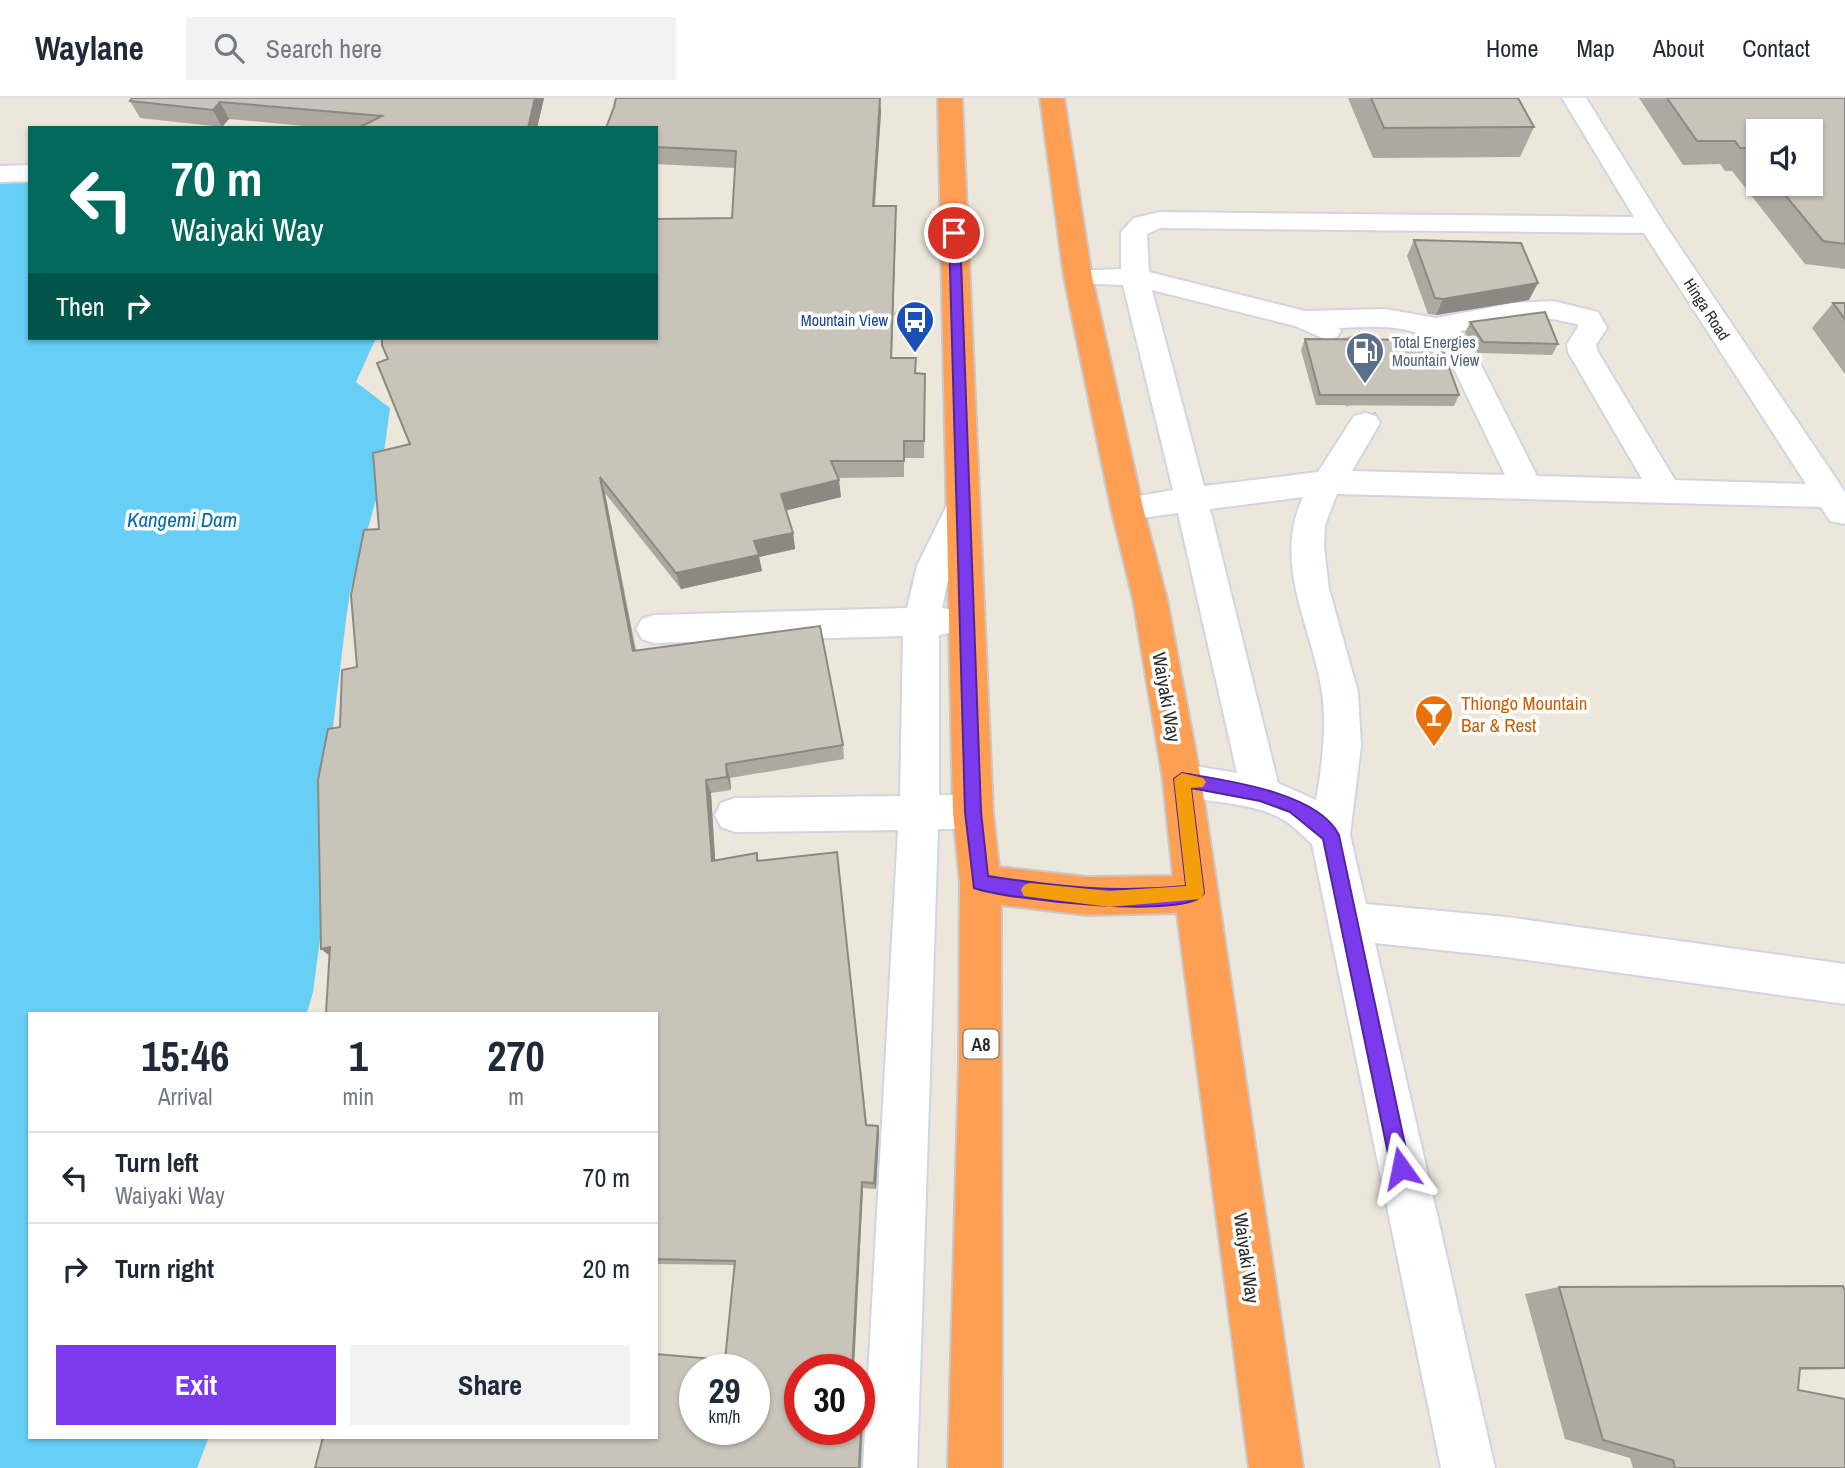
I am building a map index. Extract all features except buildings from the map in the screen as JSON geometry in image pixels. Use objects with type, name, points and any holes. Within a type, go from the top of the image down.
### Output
[{"type":"highway","name":"A8","points":[[950,98],[973,812],[980,883],[981,1062],[975,1468]]},
{"type":"highway","name":"Waiyaki Way","points":[[1052,98],[1078,277],[1127,508],[1150,599],[1182,779],[1195,893],[1276,1468]]},
{"type":"highway","points":[[980,883],[1090,898],[1133,899],[1195,893]]},
{"type":"street","name":"Hinga Road","points":[[1574,98],[1652,225],[1838,507]]},
{"type":"street","points":[[0,174],[28,173]]},
{"type":"street","points":[[1261,794],[1192,499],[1135,277],[1134,232],[1143,224],[1160,220],[1652,225]]},
{"type":"street","points":[[1078,277],[1135,277],[1305,320],[1340,339]]},
{"type":"street","points":[[1305,320],[1399,319],[1436,327],[1536,309],[1564,310],[1588,318],[1593,328],[1581,344],[1583,352],[1665,491]]},
{"type":"street","points":[[1436,327],[1457,342],[1526,487]]},
{"type":"street","points":[[1365,423],[1359,440],[1314,500],[1308,528],[1309,573],[1316,614],[1339,690],[1344,740],[1330,835],[1468,1468]]},
{"type":"street","points":[[1127,508],[1327,482],[1665,491],[1838,507]]},
{"type":"street","points":[[890,1468],[919,812],[921,622],[934,566],[963,505]]},
{"type":"street","points":[[654,629],[967,620]]},
{"type":"street","points":[[1182,779],[1261,794],[1296,807],[1330,835]]},
{"type":"street","points":[[735,815],[973,812]]},
{"type":"street","points":[[1347,921],[1506,937],[1845,984]]},
{"type":"path","points":[[885,313],[957,314]]},
{"type":"water","name":"Kangemi Dam","points":[[28,175],[28,340],[375,340],[356,382],[390,408],[379,489],[350,592],[346,620],[326,784],[326,894],[313,992],[307,1012],[28,1012],[28,1439],[208,1439],[197,1468],[0,1468],[0,177]]},
{"type":"tunnel","points":[[1340,339],[1365,423]]},
{"type":"slow traffic","points":[[1030,890],[1080,898],[1109,899],[1195,893],[1182,779],[1198,782]]},
{"type":"place","name":"Mountain View","points":[[915,354]]},
{"type":"place","name":"Total Energies Mountain View","points":[[1365,385]]},
{"type":"place","name":"Thiongo Mountain Bar & Rest","points":[[1434,748]]},
{"type":"route","points":[[954,233],[973,812],[980,883],[1080,898],[1133,899],[1195,893],[1182,779],[1261,794],[1296,807],[1330,835],[1401,1168]]}]
